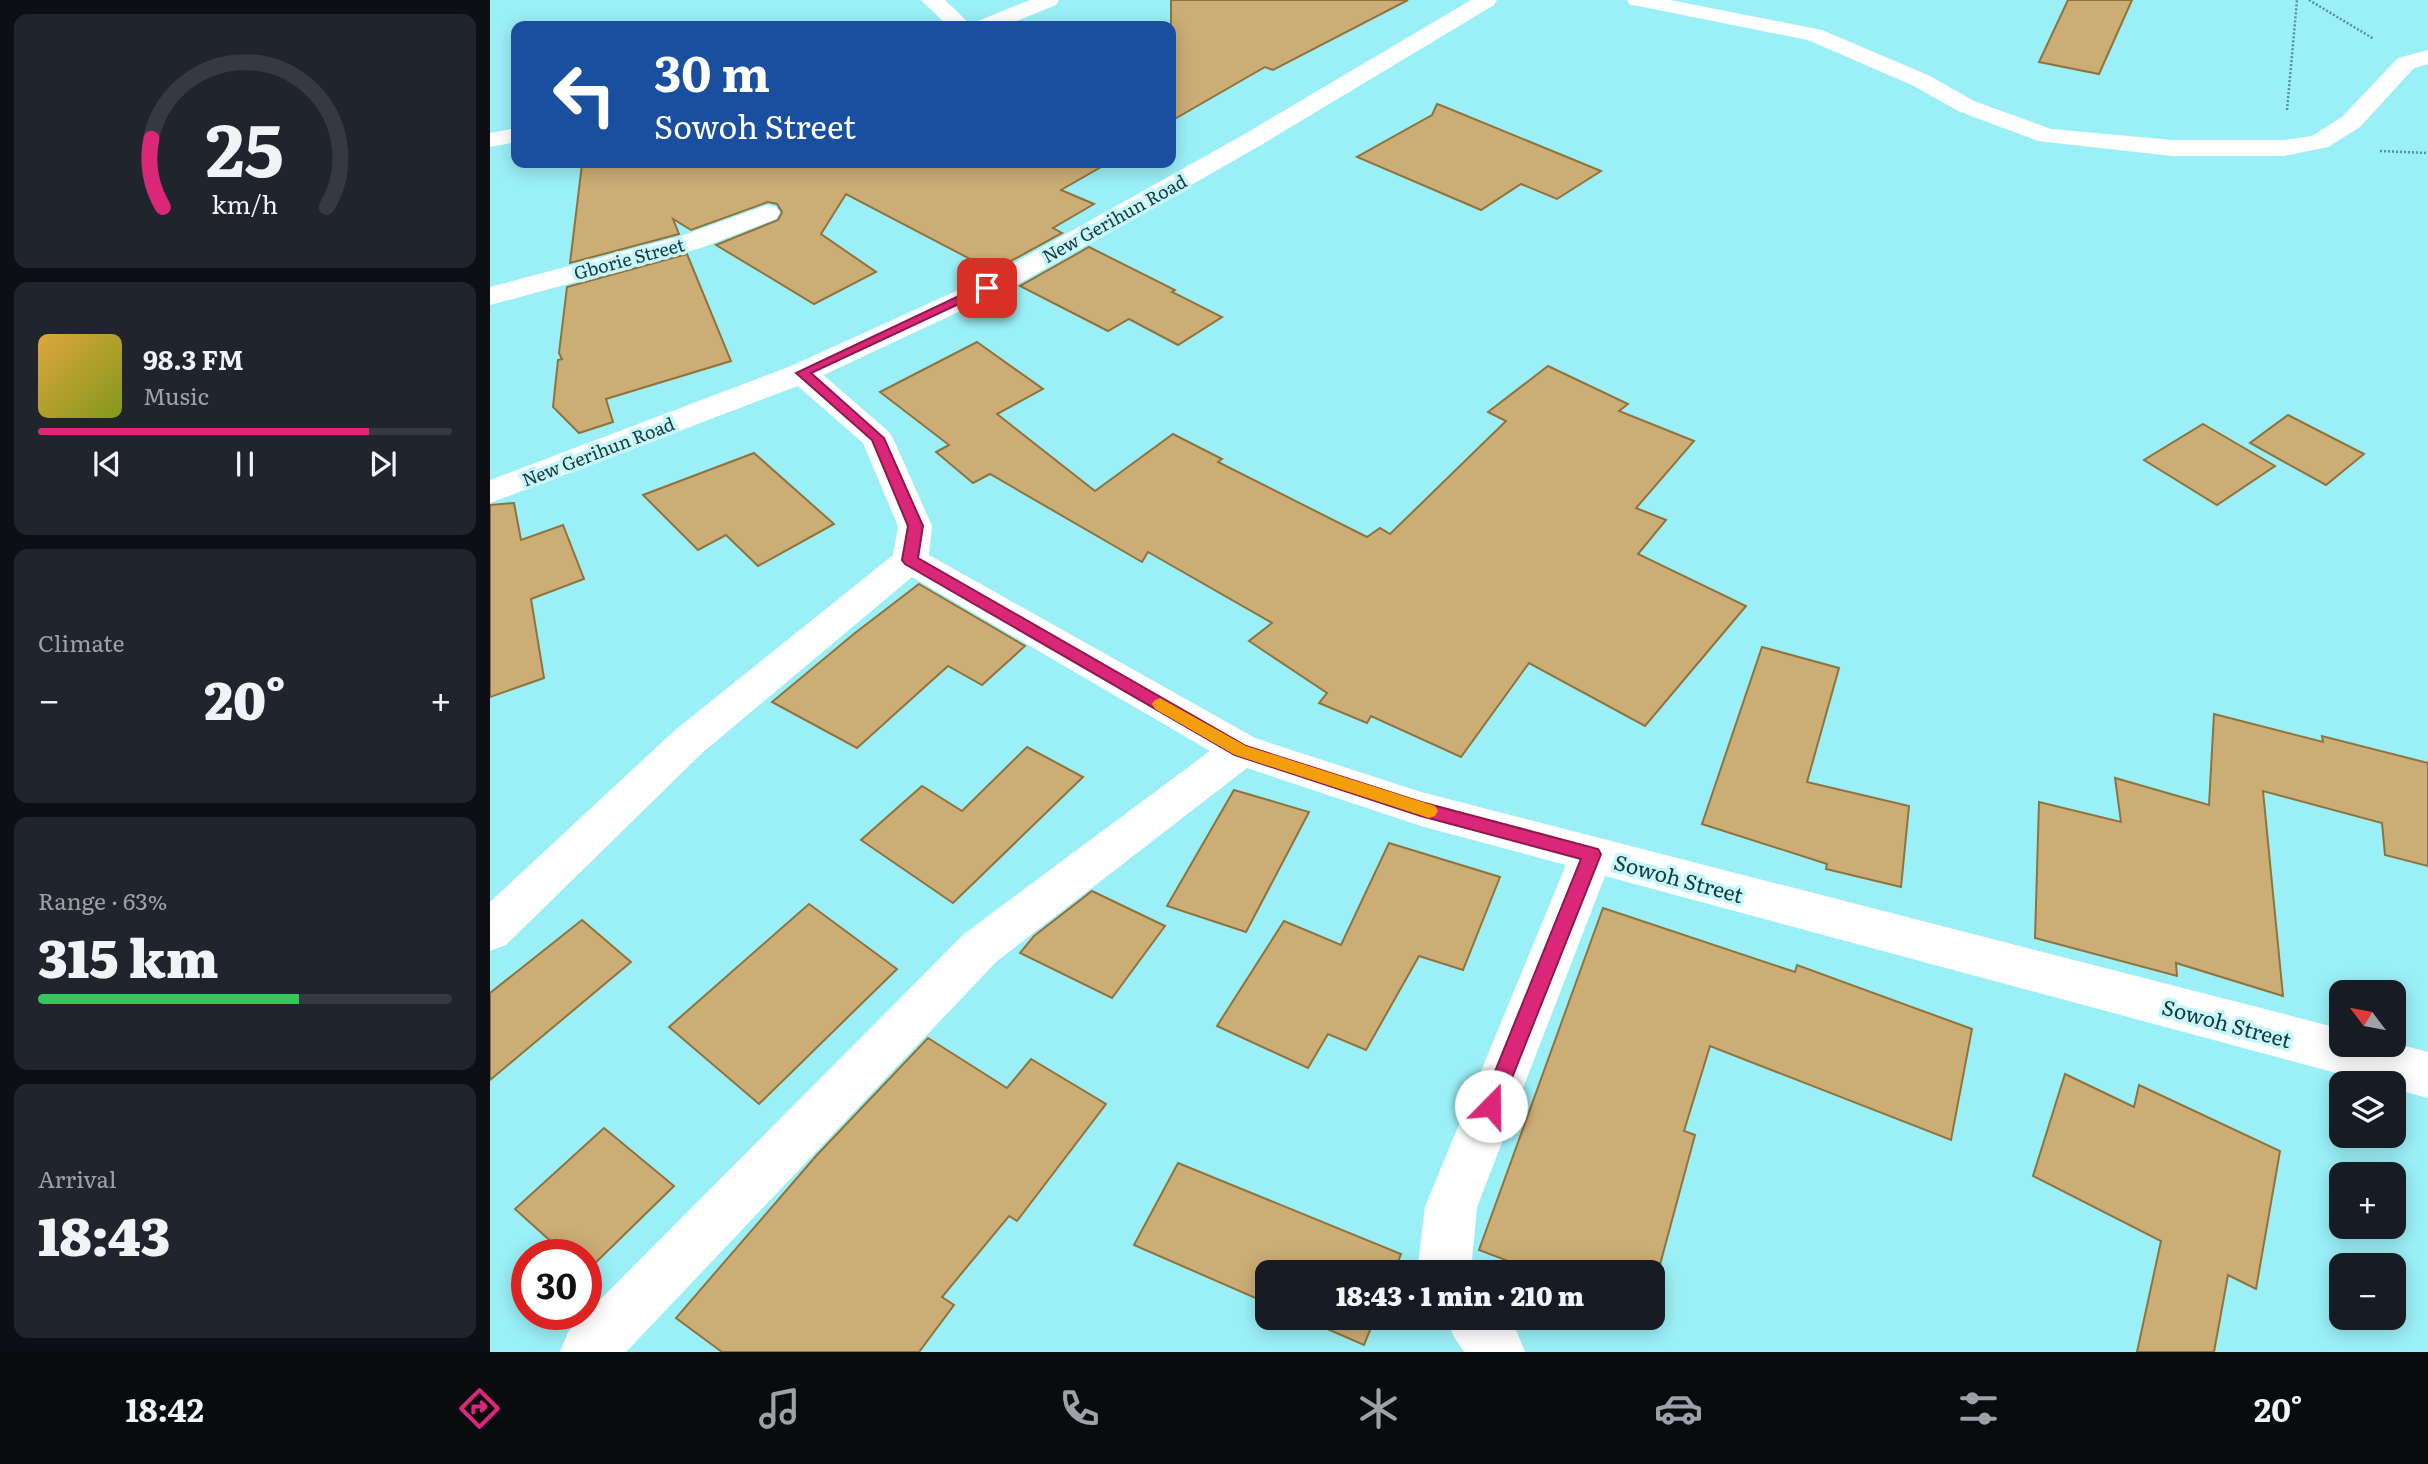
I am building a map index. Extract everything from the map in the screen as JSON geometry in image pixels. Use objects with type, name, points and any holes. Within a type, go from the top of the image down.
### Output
[{"type":"street","points":[[932,0],[955,21]]},
{"type":"street","points":[[998,21],[1048,0]]},
{"type":"street","name":"New Gerihun Road","points":[[490,492],[802,373],[1010,277],[1252,141],[1486,0]]},
{"type":"street","points":[[1638,0],[1814,35],[1922,81],[1966,106],[2048,136],[2172,148],[2284,148],[2319,142],[2351,122],[2417,60]]},
{"type":"street","points":[[490,141],[511,136]]},
{"type":"street","name":"Gborie Street","points":[[490,296],[691,242],[766,213]]},
{"type":"street","points":[[490,931],[688,742],[910,560],[915,526],[877,438],[802,373]]},
{"type":"street","name":"Sowoh Street","points":[[910,560],[1241,750],[1421,809],[2428,1075]]},
{"type":"street","points":[[588,1352],[981,948],[1241,750]]},
{"type":"street","points":[[1445,1260],[1451,1207],[1592,854]]},
{"type":"street","points":[[1481,1330],[1497,1352]]},
{"type":"path","points":[[2284,148],[2297,0]]},
{"type":"path","points":[[2309,0],[2417,60]]},
{"type":"building","points":[[1171,0],[1408,0],[1273,70],[1265,67],[1176,118],[1176,21],[1171,21]]},
{"type":"building","points":[[2068,0],[2132,0],[2099,74],[2039,62]]},
{"type":"building","points":[[1437,104],[1601,171],[1557,199],[1521,184],[1481,210],[1357,157],[1432,115]]},
{"type":"building","points":[[582,168],[1099,168],[1061,190],[1094,204],[1053,228],[1062,233],[993,271],[846,194],[821,234],[876,272],[814,304],[716,245],[778,220],[782,212],[777,204],[768,202],[691,230],[673,219],[679,234],[570,263]]},
{"type":"building","points":[[1089,247],[1222,317],[1178,345],[1129,319],[1108,331],[1020,286]]},
{"type":"building","points":[[687,254],[731,361],[606,399],[613,422],[579,433],[553,407],[558,360],[562,359],[559,353],[567,287]]},
{"type":"building","points":[[977,342],[1043,389],[997,414],[1095,491],[1173,434],[1222,459],[1218,462],[1367,537],[1380,528],[1390,534],[1506,421],[1488,412],[1548,366],[1628,404],[1619,411],[1694,441],[1636,508],[1666,520],[1638,554],[1746,606],[1645,726],[1529,663],[1461,757],[1371,716],[1367,723],[1319,703],[1327,693],[1249,641],[1272,623],[1148,552],[1142,562],[990,474],[973,483],[936,452],[949,445],[880,392]]},
{"type":"building","points":[[2288,415],[2364,454],[2326,485],[2250,443]]},
{"type":"building","points":[[2203,424],[2275,466],[2217,505],[2144,460]]},
{"type":"building","points":[[754,453],[834,524],[758,566],[726,535],[698,550],[643,495]]},
{"type":"building","points":[[514,503],[521,540],[563,525],[584,579],[531,599],[544,678],[490,697],[490,505]]},
{"type":"building","points":[[919,584],[1025,646],[982,685],[948,666],[857,748],[772,702],[855,633]]},
{"type":"building","points":[[1762,647],[1839,668],[1807,782],[1909,806],[1901,887],[1826,869],[1827,864],[1702,824]]},
{"type":"building","points":[[2214,714],[2323,742],[2322,736],[2428,763],[2428,866],[2385,855],[2382,823],[2263,791],[2283,996],[2176,963],[2177,976],[2035,938],[2039,802],[2121,822],[2115,778],[2209,805]]},
{"type":"building","points":[[1027,747],[1083,777],[953,903],[861,840],[922,786],[962,811]]},
{"type":"building","points":[[1234,790],[1309,812],[1246,932],[1167,906]]},
{"type":"building","points":[[1389,843],[1500,877],[1463,970],[1419,956],[1366,1050],[1328,1034],[1308,1068],[1217,1026],[1284,921],[1341,945]]},
{"type":"building","points":[[1092,891],[1165,926],[1112,998],[1020,953],[1034,936]]},
{"type":"building","points":[[809,904],[897,969],[759,1104],[669,1027]]},
{"type":"building","points":[[1603,908],[1795,972],[1797,965],[1972,1029],[1951,1140],[1710,1046],[1684,1131],[1695,1135],[1661,1260],[1505,1260],[1479,1250]]},
{"type":"building","points":[[582,920],[631,962],[490,1080],[490,993]]},
{"type":"building","points":[[928,1038],[1007,1088],[1031,1059],[1106,1104],[1017,1221],[1009,1216],[942,1297],[954,1305],[919,1352],[722,1352],[676,1318],[816,1156]]},
{"type":"building","points":[[2065,1074],[2134,1107],[2139,1085],[2280,1151],[2256,1289],[2228,1275],[2214,1352],[2137,1352],[2161,1241],[2033,1176]]},
{"type":"building","points":[[604,1128],[674,1186],[602,1256],[602,1239],[548,1239],[515,1209]]},
{"type":"building","points":[[1178,1163],[1401,1254],[1399,1260],[1255,1260],[1255,1298],[1134,1245]]},
{"type":"building","points":[[1330,1330],[1370,1330],[1364,1345]]},
{"type":"slow traffic","points":[[1160,704],[1241,750],[1429,811]]},
{"type":"route","points":[[987,288],[802,373],[877,438],[915,526],[910,560],[1241,750],[1421,809],[1592,854],[1491,1106]]}]
